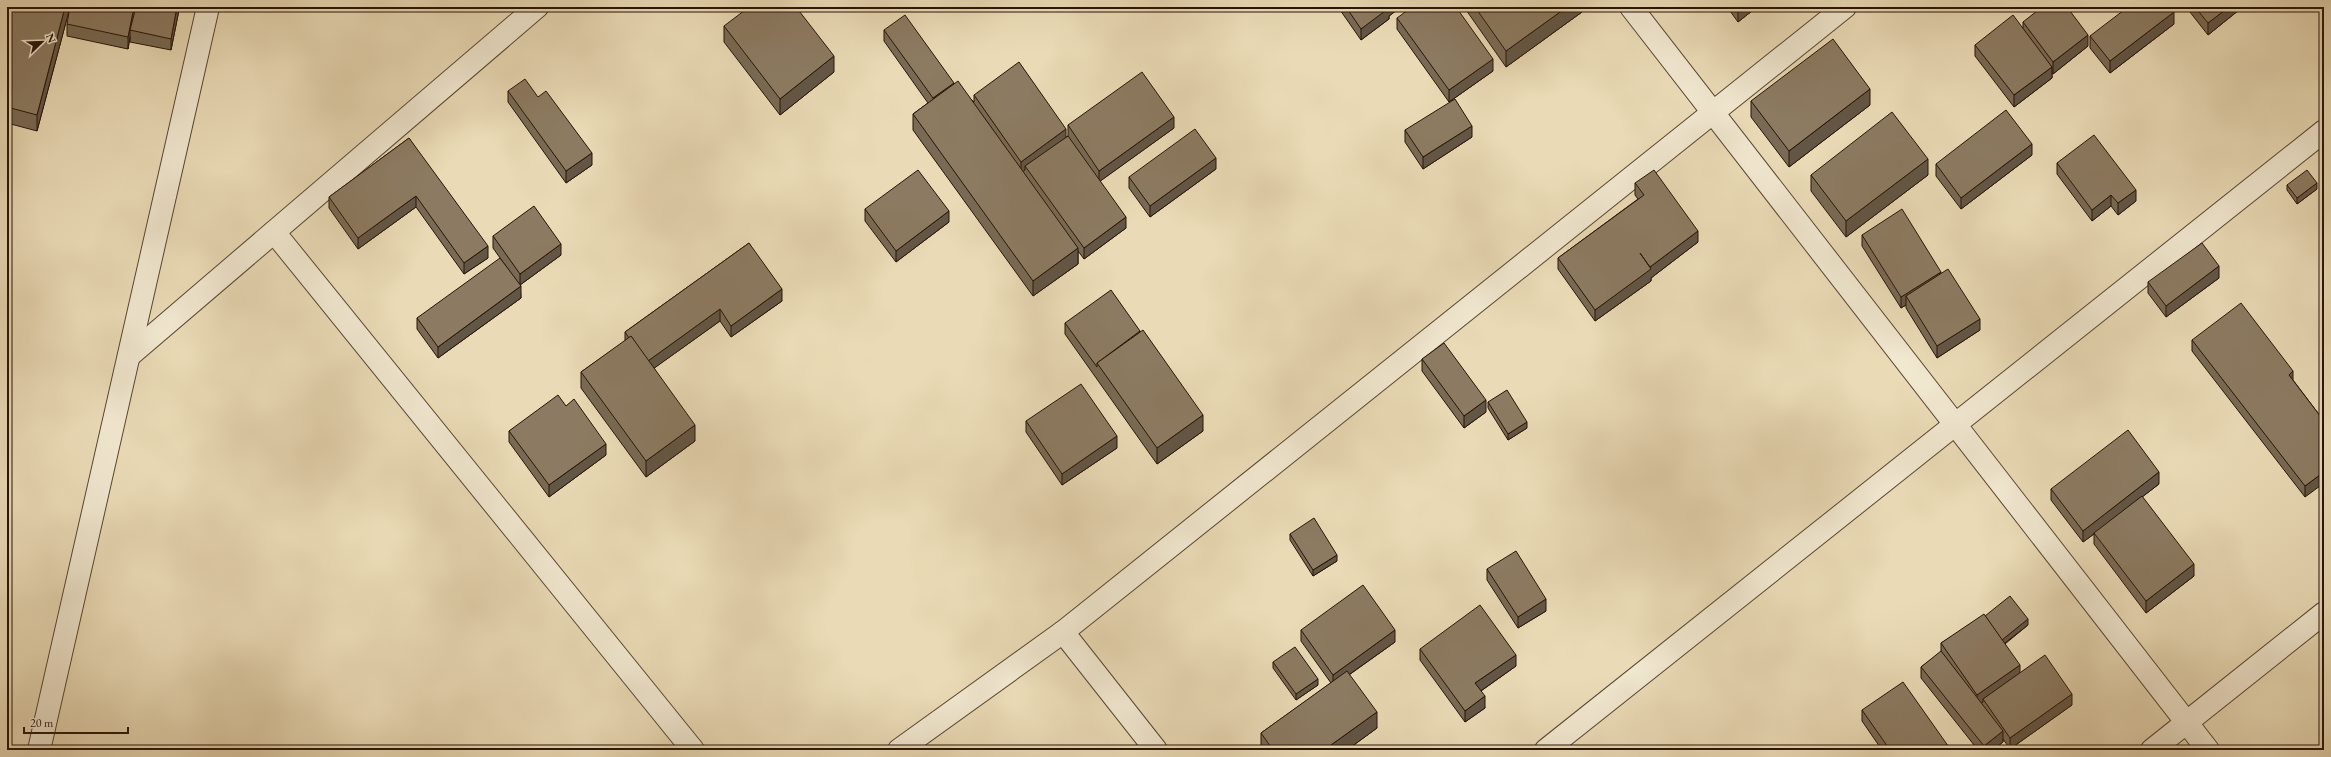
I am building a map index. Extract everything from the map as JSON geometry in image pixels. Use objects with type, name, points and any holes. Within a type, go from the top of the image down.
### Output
[{"type":"street","points":[[39,750],[208,7]]},
{"type":"street","points":[[129,356],[537,7]]},
{"type":"street","points":[[1631,7],[2208,750]]},
{"type":"street","points":[[899,750],[1063,632],[1845,7]]},
{"type":"street","points":[[1546,750],[2324,131]]},
{"type":"street","points":[[274,232],[693,750]]},
{"type":"street","points":[[2152,750],[2324,613]]},
{"type":"street","points":[[1063,632],[1156,750]]},
{"type":"building","points":[[9,7],[65,7],[37,115],[7,107],[7,15]]},
{"type":"building","points":[[70,7],[134,7],[128,37],[67,24]]},
{"type":"building","points":[[136,7],[177,7],[171,39],[130,30]]},
{"type":"building","points":[[749,7],[796,7],[834,56],[780,99],[724,26]]},
{"type":"building","points":[[1346,7],[1388,7],[1389,8],[1361,29]]},
{"type":"building","points":[[1412,7],[1456,7],[1493,59],[1449,90],[1397,18]]},
{"type":"building","points":[[1475,7],[1567,7],[1506,51]]},
{"type":"building","points":[[1735,7],[1742,7],[1738,10]]},
{"type":"building","points":[[2042,7],[2067,7],[2088,35],[2053,62],[2023,22]]},
{"type":"building","points":[[2128,7],[2169,7],[2174,12],[2110,61],[2090,36]]},
{"type":"building","points":[[2195,7],[2229,7],[2208,23]]},
{"type":"building","points":[[905,15],[954,83],[933,98],[884,30]]},
{"type":"building","points":[[2013,15],[2052,67],[2014,95],[1975,45]]},
{"type":"building","points":[[1833,39],[1870,89],[1789,151],[1751,101]]},
{"type":"building","points":[[1019,62],[1066,129],[1021,162],[974,95]]},
{"type":"building","points":[[1142,72],[1174,117],[1099,171],[1068,125]]},
{"type":"building","points":[[525,79],[538,97],[546,91],[592,153],[566,171],[508,91]]},
{"type":"building","points":[[958,81],[1078,248],[1033,281],[913,114]]},
{"type":"building","points":[[1455,99],[1472,126],[1423,157],[1405,130]]},
{"type":"building","points":[[2006,110],[2032,144],[1961,198],[1936,164]]},
{"type":"building","points":[[1892,112],[1928,159],[1846,221],[1811,175]]},
{"type":"building","points":[[1195,129],[1216,158],[1150,206],[1129,177]]},
{"type":"building","points":[[2094,135],[2136,190],[2118,203],[2111,195],[2092,210],[2057,163]]},
{"type":"building","points":[[1068,136],[1126,217],[1084,248],[1025,166]]},
{"type":"building","points":[[409,138],[488,246],[464,263],[416,196],[358,238],[329,197]]},
{"type":"building","points":[[918,170],[949,211],[896,251],[865,209]]},
{"type":"building","points":[[1654,170],[1698,231],[1650,267],[1640,253],[1651,269],[1595,310],[1558,258],[1644,195],[1635,183]]},
{"type":"building","points":[[2307,170],[2317,183],[2297,198],[2287,185]]},
{"type":"building","points":[[534,206],[561,244],[520,274],[493,236]]},
{"type":"building","points":[[1902,209],[1941,272],[1901,297],[1862,235]]},
{"type":"building","points":[[749,243],[782,289],[731,326],[720,309],[648,361],[631,336],[629,338],[625,332]]},
{"type":"building","points":[[2202,243],[2219,266],[2166,306],[2148,282]]},
{"type":"building","points":[[500,258],[521,286],[438,347],[417,318]]},
{"type":"building","points":[[1948,269],[1980,319],[1937,346],[1906,296]]},
{"type":"building","points":[[1111,290],[1140,331],[1097,363],[1097,367],[1065,323]]},
{"type":"building","points":[[2241,303],[2293,371],[2289,375],[2324,421],[2324,472],[2305,486],[2192,340]]},
{"type":"building","points":[[1143,330],[1203,415],[1157,448],[1097,363]]},
{"type":"building","points":[[631,336],[695,425],[646,461],[581,372]]},
{"type":"building","points":[[1444,343],[1486,400],[1464,416],[1422,359]]},
{"type":"building","points":[[1081,384],[1117,436],[1062,474],[1026,421]]},
{"type":"building","points":[[1507,390],[1527,422],[1508,434],[1488,402]]},
{"type":"building","points":[[558,395],[566,406],[574,399],[606,444],[549,485],[509,431]]},
{"type":"building","points":[[2128,430],[2159,472],[2083,531],[2051,489]]},
{"type":"building","points":[[2142,496],[2194,564],[2146,601],[2094,533]]},
{"type":"building","points":[[1314,518],[1337,555],[1313,570],[1290,534]]},
{"type":"building","points":[[1516,551],[1546,599],[1518,617],[1487,569]]},
{"type":"building","points":[[1363,585],[1395,630],[1333,675],[1301,630]]},
{"type":"building","points":[[2010,596],[2028,619],[2002,640],[1985,616]]},
{"type":"building","points":[[1480,605],[1516,655],[1475,683],[1485,696],[1465,711],[1420,649]]},
{"type":"building","points":[[1984,614],[2020,665],[1977,695],[1941,643]]},
{"type":"building","points":[[1295,647],[1318,679],[1296,694],[1273,662]]},
{"type":"building","points":[[1941,651],[2003,731],[1984,746],[1921,667]]},
{"type":"building","points":[[2045,655],[2072,694],[2010,738],[1983,699]]},
{"type":"building","points":[[1347,671],[1377,712],[1331,745],[1335,750],[1273,750],[1261,733]]},
{"type":"building","points":[[1903,682],[1951,750],[1890,750],[1862,710]]}]
